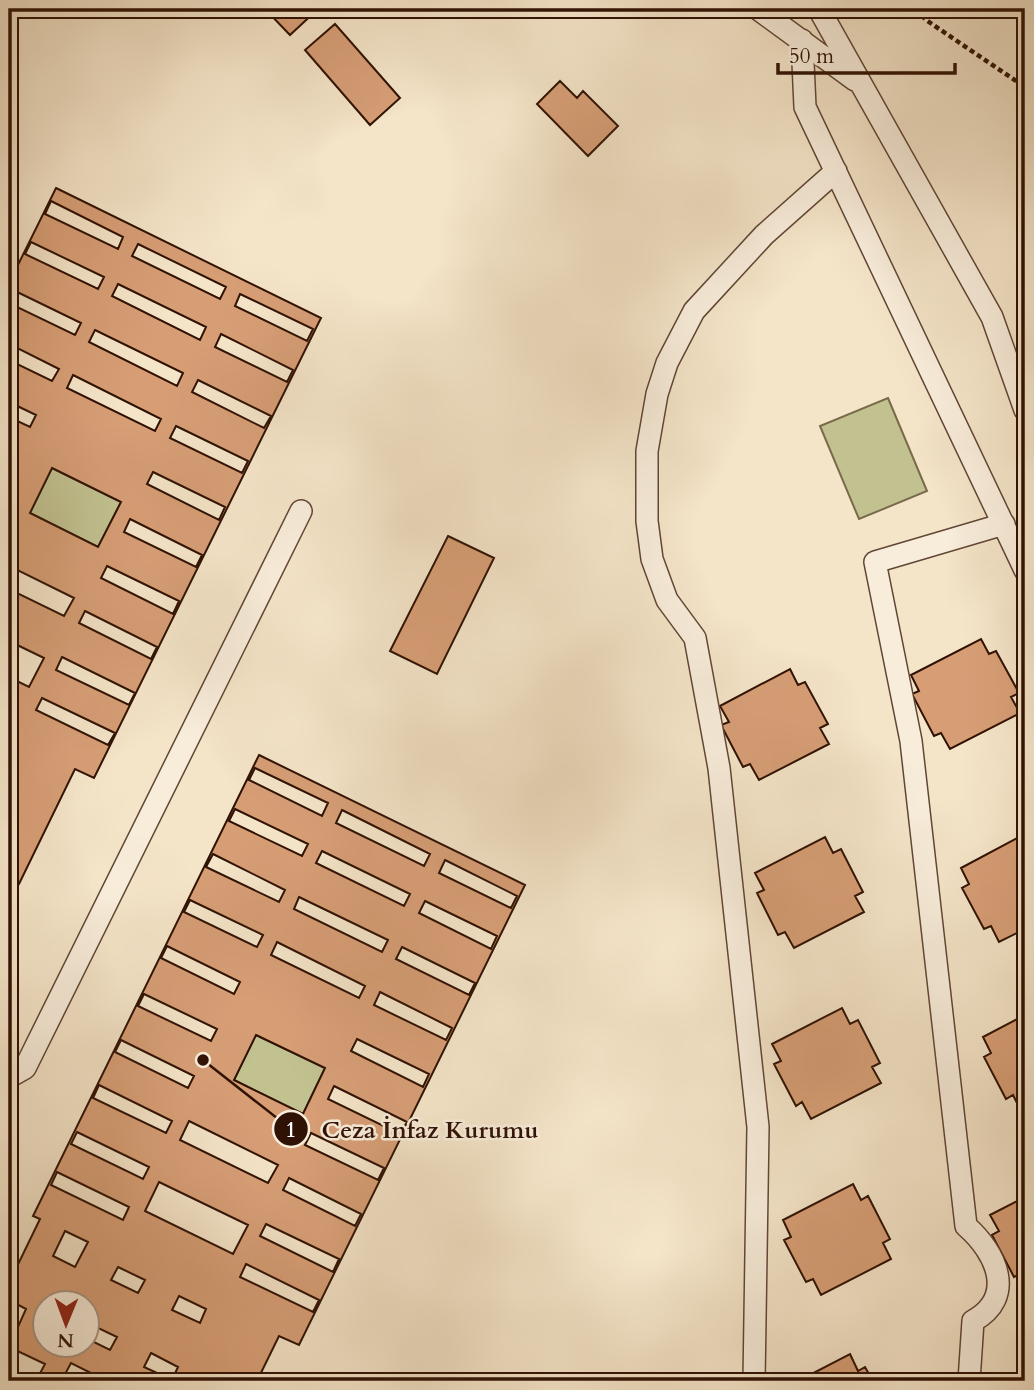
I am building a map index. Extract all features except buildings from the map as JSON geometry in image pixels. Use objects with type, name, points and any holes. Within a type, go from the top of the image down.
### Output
[{"type":"street","points":[[758,9],[862,85]]},
{"type":"street","points":[[819,9],[992,317],[1025,410]]},
{"type":"street","points":[[802,40],[805,107],[1025,570]]},
{"type":"street","points":[[754,1381],[758,1127],[719,768],[695,638],[667,600],[652,559],[647,520],[647,451],[657,394],[667,363],[694,311],[764,235],[835,171]]},
{"type":"street","points":[[9,1077],[25,1068],[301,511]]},
{"type":"street","points":[[969,1381],[973,1321],[993,1303],[999,1274],[991,1254],[966,1226],[911,741],[875,562],[1004,524]]},
{"type":"path","points":[[916,9],[926,20],[1025,87]]},
{"type":"green space","points":[[888,398],[927,491],[859,519],[820,426]]},
{"type":"green space","points":[[52,468],[121,502],[98,547],[30,513]]},
{"type":"green space","points":[[256,1035],[325,1068],[303,1114],[234,1080]]},
{"type":"place","name":"Ceza İnfaz Kurumu","points":[[203,1060]]}]
